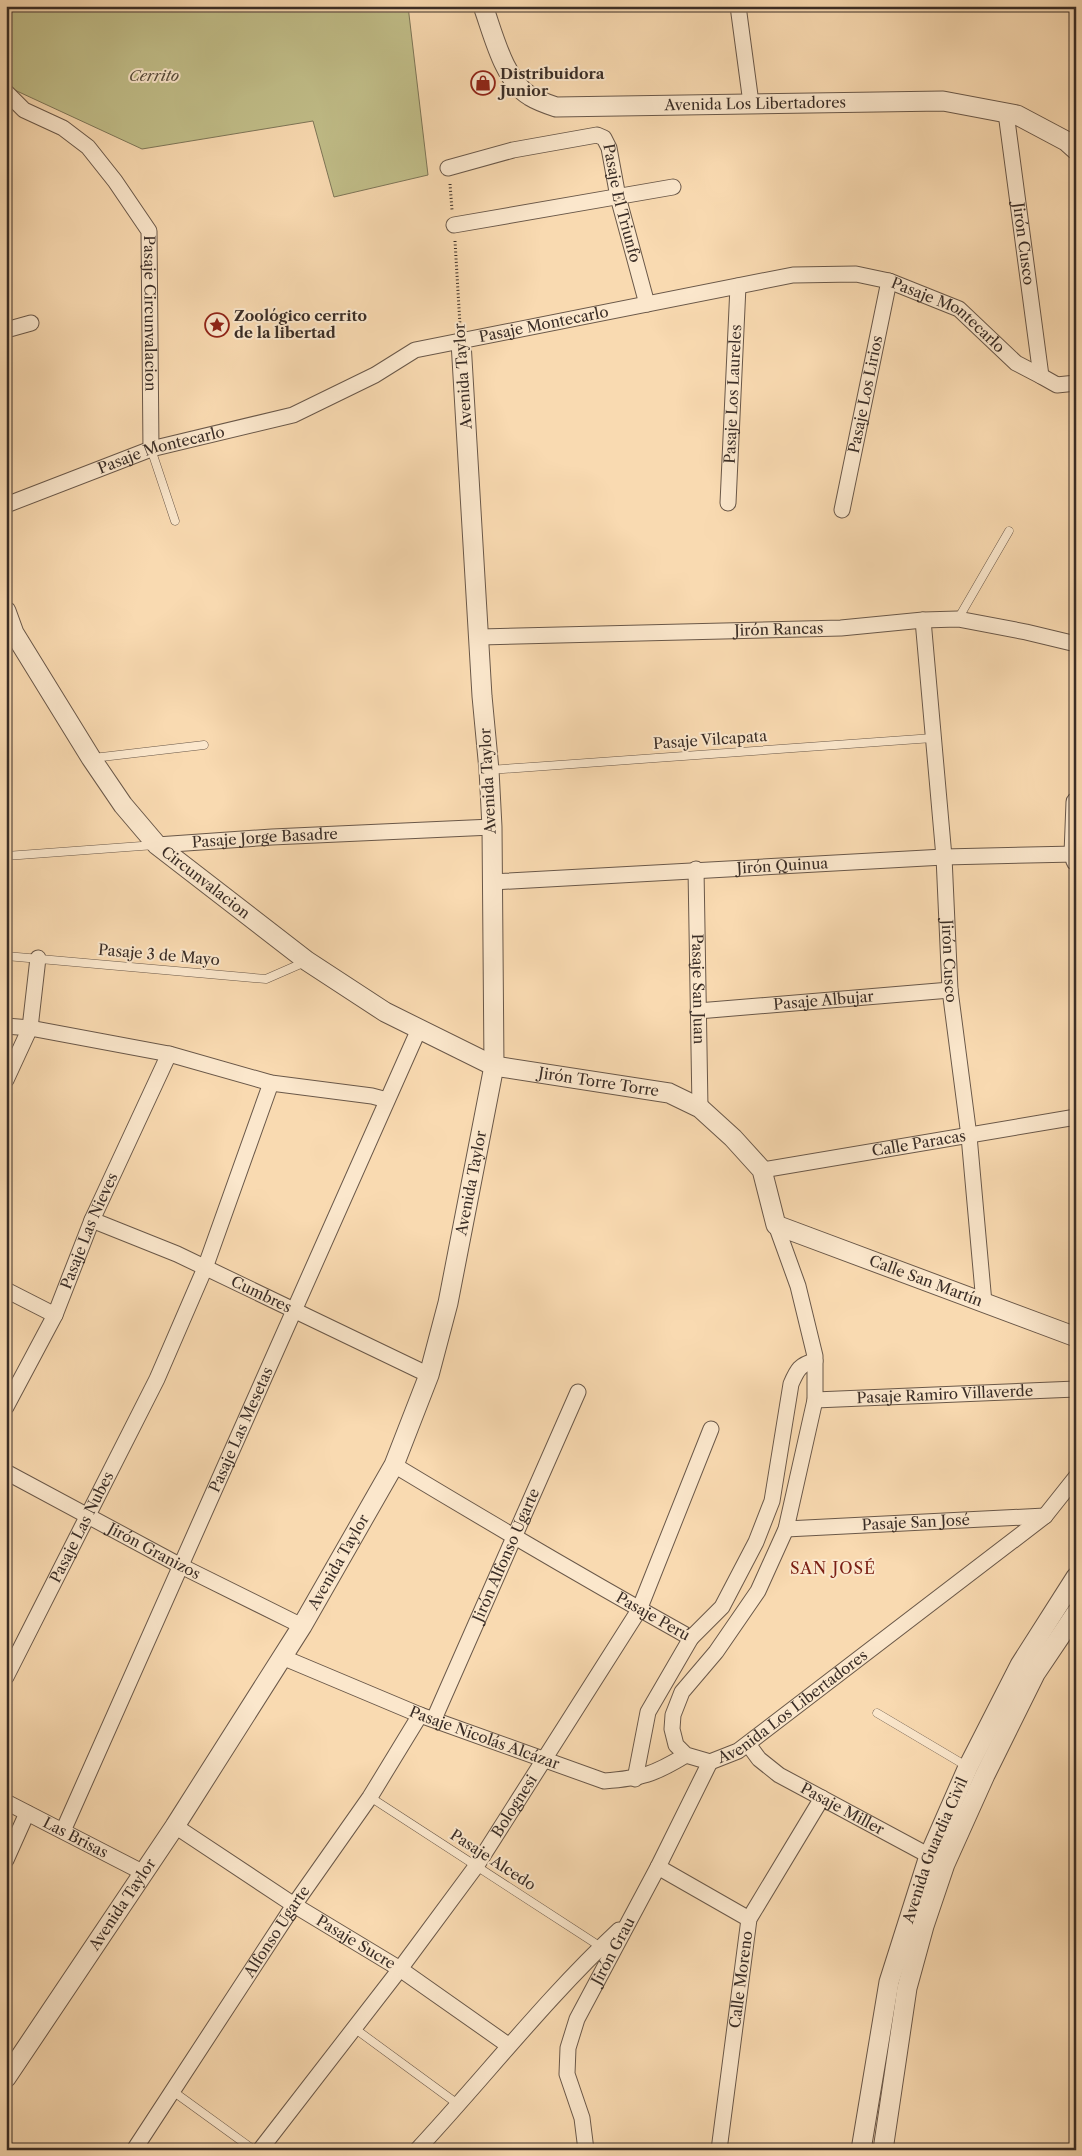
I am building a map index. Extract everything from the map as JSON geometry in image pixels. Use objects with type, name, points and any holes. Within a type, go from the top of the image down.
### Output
[{"type":"street","name":"Avenida Los Libertadores","points":[[483,6],[506,68],[517,86],[529,96],[556,107],[943,101],[1017,115],[1066,141],[1076,150]]},
{"type":"street","points":[[738,6],[751,103]]},
{"type":"street","name":"Pasaje Circunvalacion","points":[[6,92],[24,110],[63,128],[88,147],[149,230],[151,449]]},
{"type":"street","name":"Jirón Cusco","points":[[1006,113],[1040,376]]},
{"type":"street","name":"Pasaje El Triunfo","points":[[448,168],[512,150],[597,135],[604,138],[609,148],[618,196],[647,304]]},
{"type":"street","points":[[454,225],[673,187]]},
{"type":"street","name":"Pasaje Montecarlo","points":[[6,505],[151,449],[293,415],[375,375],[415,350],[793,275],[856,274],[889,281],[959,309],[1016,362],[1040,376],[1057,385],[1076,383]]},
{"type":"street","name":"Pasaje Los Lirios","points":[[842,510],[889,281]]},
{"type":"street","name":"Pasaje Los Laureles","points":[[728,503],[738,286]]},
{"type":"street","points":[[6,330],[30,323]]},
{"type":"street","name":"Avenida Taylor","points":[[6,2078],[175,1826],[302,1626],[394,1465],[429,1374],[448,1303],[494,1066],[490,770],[482,696],[461,342]]},
{"type":"street","name":"Circunvalacion","points":[[6,610],[14,633],[91,758],[123,805],[157,845],[307,961],[385,1012],[494,1066]]},
{"type":"street","name":"Jirón Cusco","points":[[923,620],[944,857],[950,990],[969,1136],[984,1303]]},
{"type":"street","name":"Jirón Rancas","points":[[480,637],[841,628],[923,620],[958,620],[1026,632],[1076,644]]},
{"type":"street","points":[[1075,856],[1076,802]]},
{"type":"street","name":"Pasaje Jorge Basadre","points":[[157,845],[272,836],[492,827]]},
{"type":"street","name":"Jirón Quinua","points":[[492,882],[696,869],[944,857],[1075,856]]},
{"type":"street","name":"Pasaje San Juan","points":[[696,869],[700,1108]]},
{"type":"street","points":[[6,1080],[30,1028],[38,958]]},
{"type":"street","name":"Pasaje Albujar","points":[[698,1011],[950,990]]},
{"type":"street","points":[[6,1026],[30,1028],[169,1054],[271,1083],[372,1096],[388,1100]]},
{"type":"street","name":"Pasaje Las Mesetas","points":[[63,1832],[419,1029]]},
{"type":"street","name":"Pasaje Las Nieves","points":[[6,1407],[54,1314],[92,1220],[169,1054]]},
{"type":"street","name":"Jirón Torre Torre","points":[[494,1066],[669,1093],[700,1108]]},
{"type":"street","name":"Pasaje Las Nubes","points":[[6,1677],[86,1515],[157,1379],[205,1268],[271,1083]]},
{"type":"street","points":[[686,1755],[676,1745],[672,1730],[673,1715],[682,1692],[716,1652],[758,1591],[786,1528],[815,1400],[815,1361],[798,1286],[776,1225],[762,1170],[734,1138],[700,1108]]},
{"type":"street","name":"Calle Paracas","points":[[762,1170],[1076,1117]]},
{"type":"street","name":"Cumbres","points":[[92,1220],[177,1254],[429,1374]]},
{"type":"street","name":"Calle San Martín","points":[[776,1225],[1076,1337]]},
{"type":"street","points":[[6,1290],[54,1314]]},
{"type":"street","name":"Pasaje Perú","points":[[394,1465],[639,1610],[691,1638],[722,1607],[756,1542],[772,1501],[791,1384],[797,1370],[804,1363],[815,1361]]},
{"type":"street","name":"Pasaje Ramiro Villaverde","points":[[815,1400],[1076,1390]]},
{"type":"street","name":"Jirón Alfonso Ugarte","points":[[427,1717],[514,1537],[578,1392]]},
{"type":"street","name":"Bolognesi","points":[[260,2150],[477,1865],[545,1761],[639,1610],[710,1429]]},
{"type":"street","name":"Jirón Granizos","points":[[6,1472],[181,1566],[302,1626]]},
{"type":"street","name":"Avenida Los Libertadores","points":[[686,1755],[710,1762],[738,1751],[748,1744],[1045,1516],[1076,1477]]},
{"type":"street","name":"Pasaje San José","points":[[786,1528],[1045,1516]]},
{"type":"street","name":"Avenida Guardia Civil","points":[[861,2150],[889,1982],[937,1860],[968,1767],[1020,1665],[1076,1577]]},
{"type":"street","name":"Avenida Guardia Civil","points":[[884,2150],[907,1988],[924,1926],[937,1860],[985,1776],[1035,1674],[1076,1613]]},
{"type":"street","points":[[635,1779],[648,1712],[691,1638]]},
{"type":"street","name":"Pasaje Nicolás Alcázar","points":[[282,1657],[427,1717],[604,1781],[635,1779],[658,1772],[686,1755]]},
{"type":"street","name":"Alfonso Ugarte","points":[[134,2150],[174,2092],[294,1905],[427,1717]]},
{"type":"street","name":"Pasaje Miller","points":[[748,1744],[759,1759],[779,1775],[937,1860]]},
{"type":"street","name":"Jirón Grau","points":[[586,2150],[582,2118],[567,2074],[568,2048],[577,2019],[658,1867],[710,1762]]},
{"type":"street","name":"Calle Moreno","points":[[719,2150],[749,1919],[822,1798]]},
{"type":"street","name":"Las Brisas","points":[[6,1802],[144,1873]]},
{"type":"street","points":[[6,1860],[27,1813]]},
{"type":"street","name":"Pasaje Sucre","points":[[175,1826],[294,1905],[400,1968],[508,2045]]},
{"type":"street","points":[[658,1867],[749,1919]]},
{"type":"street","points":[[417,2150],[459,2105],[508,2045],[627,1922]]},
{"type":"lane","points":[[151,449],[175,521]]},
{"type":"lane","points":[[958,620],[1009,531]]},
{"type":"lane","name":"Pasaje Vilcapata","points":[[490,770],[933,738]]},
{"type":"lane","points":[[91,758],[204,745]]},
{"type":"lane","name":"Pasaje Jorge Basadre","points":[[6,856],[157,845]]},
{"type":"lane","name":"Pasaje 3 de Mayo","points":[[6,956],[266,979],[307,961]]},
{"type":"lane","points":[[877,1713],[968,1767]]},
{"type":"lane","name":"Pasaje Alcedo","points":[[370,1797],[601,1947]]},
{"type":"lane","points":[[354,2028],[459,2105]]},
{"type":"lane","points":[[174,2092],[254,2150]]},
{"type":"path","name":"Avenida Taylor","points":[[448,168],[454,225],[461,342]]},
{"type":"green space","name":"Cerrito","points":[[6,6],[408,6],[428,175],[334,197],[313,121],[142,149],[6,86]]},
{"type":"place","name":"Distribuidora Junior","points":[[483,83]]},
{"type":"place","name":"Zoológico cerrito de la libertad","points":[[217,325]]},
{"type":"district","name":"SAN JOSÉ","points":[[833,1568]]}]
